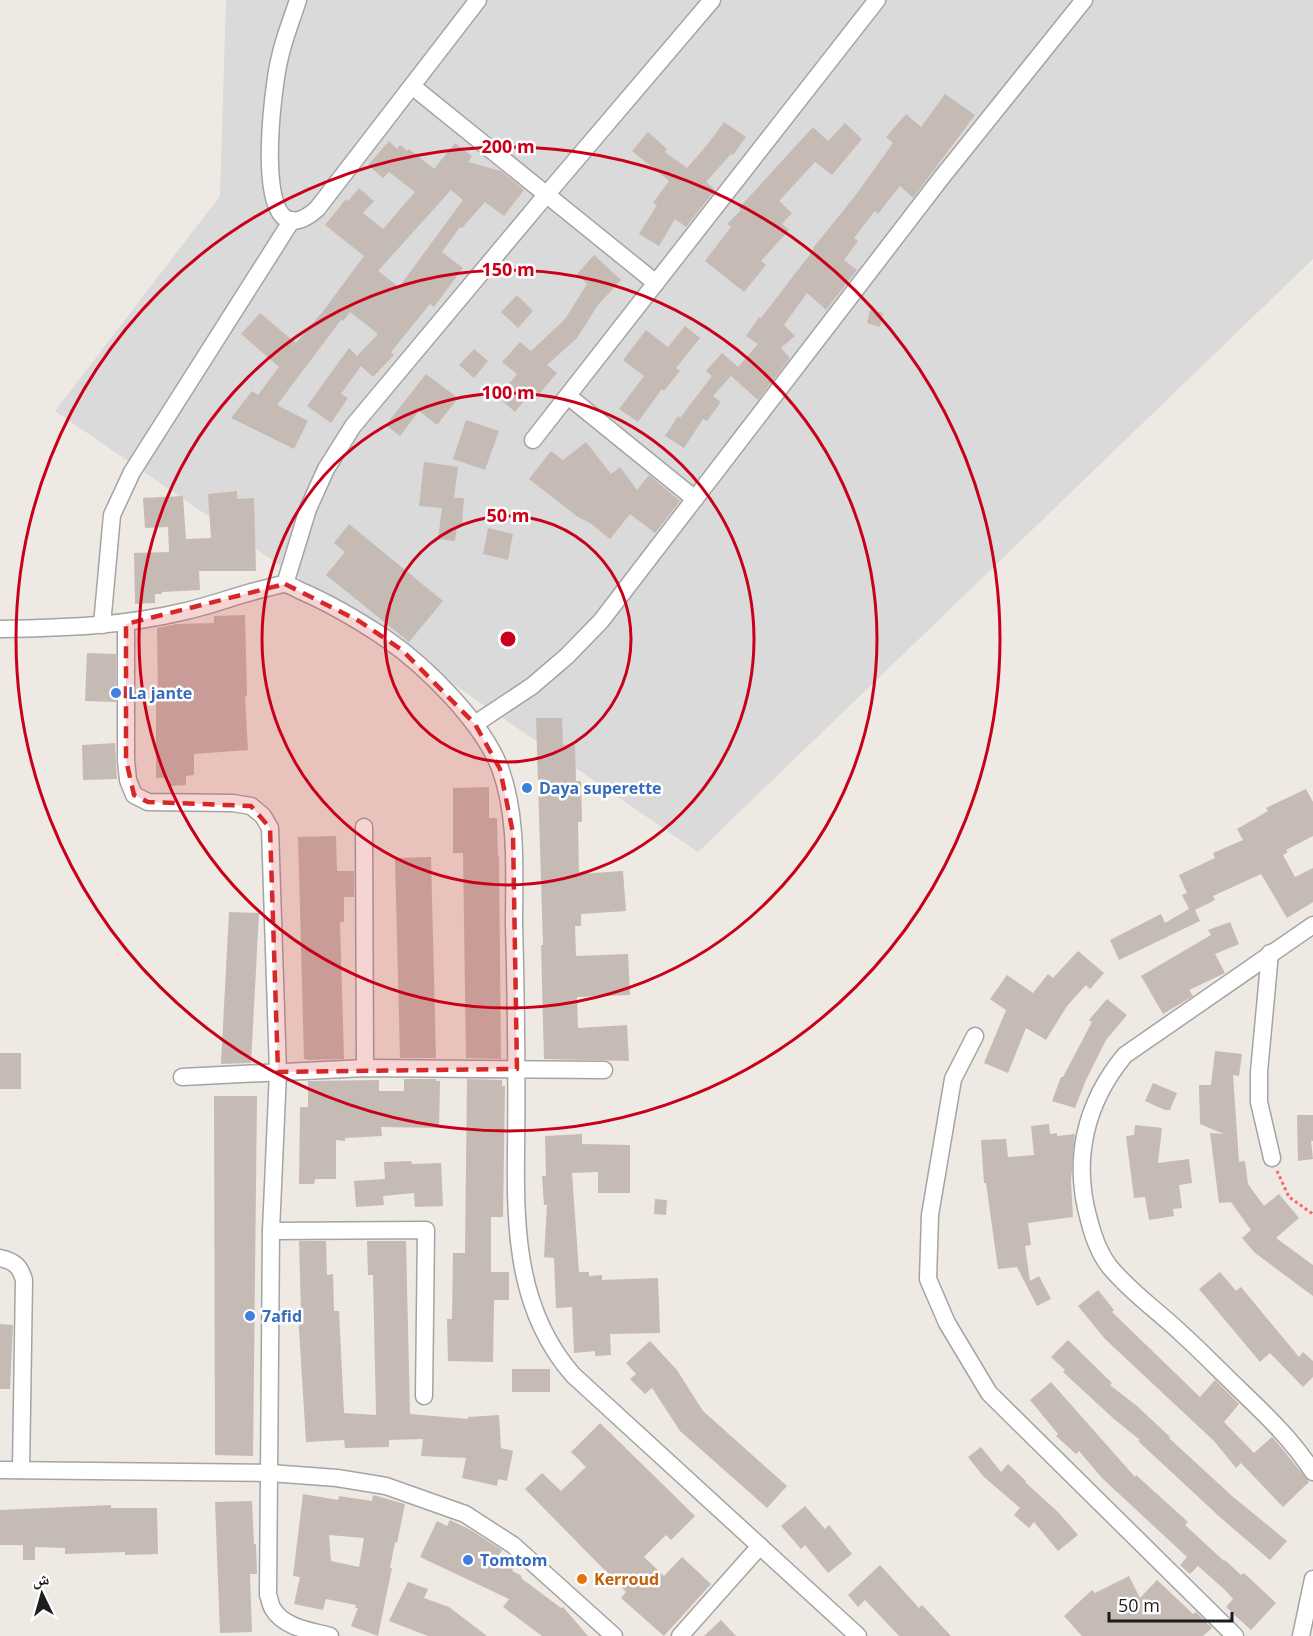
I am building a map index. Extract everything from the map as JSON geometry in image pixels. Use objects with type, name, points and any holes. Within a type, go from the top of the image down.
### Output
[{"type":"street","points":[[298,0],[280,56],[271,103],[270,171],[273,199],[280,214],[292,220],[306,218],[317,209],[478,0]]},
{"type":"street","points":[[285,584],[308,509],[326,469],[354,426],[712,0]]},
{"type":"street","points":[[533,440],[878,0]]},
{"type":"street","points":[[475,724],[531,686],[567,656],[601,621],[942,177],[1084,0]]},
{"type":"street","points":[[412,86],[656,283]]},
{"type":"street","points":[[102,625],[112,515],[132,472],[292,220]]},
{"type":"street","points":[[568,396],[695,499]]},
{"type":"street","points":[[0,629],[126,624],[187,611],[285,584],[321,599],[402,650],[475,724],[500,769],[513,832],[517,1069],[515,1212],[521,1259],[530,1302],[556,1356],[573,1375],[858,1636]]},
{"type":"street","points":[[126,624],[126,760],[128,780],[134,795],[148,802],[232,803],[250,806],[263,816],[270,828],[278,1071],[271,1231],[268,1595],[273,1609],[283,1620],[295,1626],[330,1636]]},
{"type":"street","points":[[364,827],[365,1068]]},
{"type":"street","points":[[1313,925],[1125,1055],[1109,1074],[1094,1107],[1082,1143],[1081,1174],[1086,1209],[1094,1239],[1107,1264],[1134,1292],[1182,1333],[1268,1418],[1300,1451],[1313,1472]]},
{"type":"street","points":[[1270,953],[1259,1072],[1259,1102],[1272,1158]]},
{"type":"street","points":[[975,1036],[953,1079],[930,1215],[928,1279],[947,1323],[989,1394],[1236,1636]]},
{"type":"street","points":[[182,1077],[365,1068],[604,1070]]},
{"type":"street","points":[[271,1231],[426,1230],[424,1396]]},
{"type":"street","points":[[0,1258],[11,1261],[20,1269],[24,1280],[21,1470]]},
{"type":"street","points":[[0,1470],[270,1473],[337,1478],[386,1486],[465,1514],[513,1545],[614,1636]]},
{"type":"street","points":[[680,1636],[760,1546]]},
{"type":"street","points":[[1301,1636],[1313,1579]]},
{"type":"path","points":[[1272,1158],[1289,1197],[1313,1214]]},
{"type":"highlighted area","points":[[285,584],[359,621],[402,650],[475,724],[500,769],[513,833],[517,1069],[278,1072],[270,828],[251,806],[148,802],[134,795],[126,760],[126,624]]},
{"type":"shaded area","points":[[226,0],[1313,0],[1313,259],[698,852],[55,411],[220,196]]},
{"type":"building","points":[[945,94],[975,115],[913,198],[900,186],[878,214],[875,211],[854,238],[858,241],[844,260],[857,270],[826,310],[807,293],[784,325],[795,336],[781,348],[790,358],[758,400],[731,376],[713,396],[721,402],[707,421],[703,419],[684,448],[665,436],[678,416],[680,418],[712,376],[706,371],[722,353],[738,367],[758,344],[746,336],[855,196],[893,143],[886,137],[906,114],[921,127]]},
{"type":"building","points":[[724,122],[746,137],[733,155],[731,154],[706,182],[715,190],[686,227],[675,219],[659,246],[639,234],[657,205],[653,203],[669,181],[632,151],[648,132],[667,149],[665,152],[687,168]]},
{"type":"building","points":[[845,123],[862,139],[832,175],[815,162],[779,201],[792,213],[782,224],[789,230],[761,261],[766,265],[744,292],[705,261],[731,227],[727,224],[813,127],[828,141]]},
{"type":"building","points":[[389,141],[397,149],[400,145],[407,151],[409,149],[434,169],[455,143],[472,156],[468,162],[501,171],[524,190],[504,216],[485,202],[462,228],[460,227],[442,252],[463,268],[434,307],[430,304],[391,352],[394,355],[373,377],[361,366],[341,394],[348,398],[331,423],[307,406],[349,348],[357,356],[378,334],[350,312],[343,321],[341,320],[277,405],[308,421],[294,449],[231,418],[252,391],[258,395],[279,367],[241,334],[260,313],[296,343],[364,256],[325,225],[346,199],[348,201],[359,188],[374,201],[363,213],[383,229],[415,192],[389,172],[383,178],[368,165]],"holes":[[[451,190],[463,200],[399,287],[378,271]]]},
{"type":"building","points":[[594,255],[621,280],[598,305],[577,338],[547,365],[557,373],[539,394],[534,389],[515,412],[498,397],[517,374],[502,362],[520,342],[531,351],[565,319],[587,284],[577,274]]},
{"type":"building","points":[[517,295],[533,311],[518,328],[501,312]]},
{"type":"building","points":[[870,310],[883,313],[880,327],[867,323]]},
{"type":"building","points":[[685,326],[700,338],[676,368],[680,371],[664,391],[662,389],[638,422],[619,409],[644,376],[623,360],[646,330],[668,347]]},
{"type":"building","points":[[474,349],[488,361],[474,378],[459,365]]},
{"type":"building","points":[[426,374],[458,398],[437,425],[419,411],[400,436],[386,425]]},
{"type":"building","points":[[466,420],[499,431],[485,470],[453,459]]},
{"type":"building","points":[[586,442],[611,474],[620,467],[637,490],[649,475],[680,501],[655,533],[630,514],[610,539],[529,479],[551,451],[563,460]]},
{"type":"building","points":[[424,462],[458,467],[454,498],[464,498],[462,526],[457,526],[455,541],[438,539],[442,508],[419,506]]},
{"type":"building","points":[[237,491],[237,499],[254,498],[256,571],[199,571],[200,590],[162,592],[162,594],[155,594],[155,603],[135,604],[134,553],[169,552],[168,527],[145,528],[143,498],[183,496],[186,539],[211,538],[208,494]]},
{"type":"building","points":[[349,524],[443,601],[409,642],[326,575],[345,552],[334,543]]},
{"type":"building","points":[[488,528],[513,534],[508,560],[483,554]]},
{"type":"building","points":[[245,615],[247,696],[245,697],[248,750],[194,754],[194,775],[186,776],[186,785],[169,786],[169,778],[156,778],[157,628],[177,624],[214,623],[214,616]]},
{"type":"building","points":[[87,653],[116,654],[116,702],[85,701]]},
{"type":"building","points":[[536,718],[562,718],[563,745],[575,744],[576,781],[581,781],[582,822],[578,822],[579,874],[623,871],[626,911],[581,914],[581,926],[575,926],[576,956],[628,954],[630,995],[577,997],[578,1028],[627,1025],[629,1061],[544,1059]]},
{"type":"building","points":[[115,743],[117,779],[83,780],[82,745]]},
{"type":"building","points":[[489,787],[489,818],[497,818],[499,856],[501,1059],[466,1058],[463,853],[453,853],[453,788]]},
{"type":"building","points":[[1306,789],[1313,802],[1313,836],[1286,850],[1288,852],[1283,855],[1295,877],[1313,868],[1313,902],[1287,918],[1261,874],[1213,896],[1215,900],[1195,910],[1200,921],[1119,960],[1110,940],[1161,914],[1165,923],[1189,909],[1182,895],[1187,893],[1179,875],[1215,858],[1213,853],[1243,840],[1237,829],[1268,811],[1266,808]]},
{"type":"building","points":[[336,836],[337,871],[354,871],[354,897],[344,897],[344,922],[340,922],[344,1059],[308,1060],[304,1059],[298,837]]},
{"type":"building","points":[[431,857],[436,1058],[400,1058],[395,858]]},
{"type":"building","points":[[229,912],[259,913],[251,1063],[221,1064]]},
{"type":"building","points":[[1230,922],[1239,944],[1215,954],[1225,973],[1189,990],[1193,996],[1163,1014],[1141,976],[1211,935],[1208,930]]},
{"type":"building","points":[[1078,951],[1104,973],[1090,989],[1086,985],[1067,1006],[1046,1040],[1026,1028],[1008,1073],[984,1063],[1006,1010],[990,999],[1007,975],[1033,993],[1048,974],[1053,978]]},
{"type":"building","points":[[1107,999],[1127,1015],[1106,1040],[1075,1108],[1052,1101],[1061,1077],[1092,1022],[1089,1020]]},
{"type":"building","points":[[1215,1051],[1242,1054],[1239,1076],[1233,1075],[1239,1162],[1245,1161],[1248,1184],[1264,1206],[1279,1194],[1299,1218],[1276,1238],[1313,1265],[1313,1296],[1255,1253],[1242,1238],[1251,1230],[1231,1202],[1219,1203],[1210,1133],[1224,1134],[1200,1124],[1199,1085],[1211,1085]]},
{"type":"building","points":[[0,1053],[21,1053],[21,1089],[0,1089]]},
{"type":"building","points":[[404,1079],[440,1081],[439,1128],[381,1127],[382,1136],[336,1140],[336,1179],[315,1179],[314,1184],[299,1184],[300,1107],[308,1107],[308,1081],[379,1080],[379,1091],[404,1091]]},
{"type":"building","points":[[467,1079],[502,1080],[502,1086],[505,1086],[503,1217],[491,1217],[491,1272],[509,1272],[509,1300],[494,1300],[493,1362],[448,1361],[447,1319],[452,1319],[453,1253],[465,1253]]},
{"type":"building","points":[[1153,1083],[1177,1093],[1170,1110],[1145,1101]]},
{"type":"building","points":[[214,1096],[257,1096],[253,1456],[215,1455]]},
{"type":"building","points":[[1297,1115],[1313,1115],[1313,1141],[1311,1141],[1313,1159],[1298,1161]]},
{"type":"building","points":[[1049,1124],[1050,1134],[1057,1133],[1057,1136],[1075,1134],[1071,1181],[1073,1217],[1028,1223],[1031,1245],[1025,1246],[1030,1281],[1039,1276],[1051,1299],[1037,1306],[1017,1267],[998,1269],[986,1183],[984,1183],[981,1140],[1006,1139],[1008,1157],[1034,1155],[1031,1126]]},
{"type":"building","points":[[1135,1125],[1162,1128],[1158,1163],[1189,1159],[1192,1183],[1179,1185],[1182,1208],[1173,1209],[1174,1216],[1149,1220],[1145,1197],[1134,1198],[1126,1136],[1134,1135]]},
{"type":"building","points":[[582,1134],[582,1144],[630,1145],[630,1193],[598,1193],[598,1172],[572,1173],[579,1272],[589,1272],[589,1276],[602,1275],[602,1280],[658,1278],[660,1333],[610,1334],[611,1355],[595,1356],[595,1351],[574,1353],[572,1307],[556,1308],[554,1258],[544,1257],[547,1205],[544,1205],[542,1176],[546,1176],[545,1136]]},
{"type":"building","points":[[411,1161],[412,1164],[441,1163],[443,1206],[415,1207],[414,1193],[383,1196],[384,1205],[356,1207],[354,1181],[385,1179],[384,1162]]},
{"type":"building","points":[[655,1199],[667,1200],[666,1215],[654,1214]]},
{"type":"building","points":[[299,1241],[326,1241],[327,1275],[333,1274],[334,1311],[339,1311],[344,1413],[376,1415],[373,1275],[368,1275],[367,1241],[406,1241],[410,1414],[468,1419],[468,1417],[499,1415],[501,1448],[513,1451],[507,1481],[498,1479],[497,1486],[462,1478],[466,1458],[421,1456],[423,1439],[389,1440],[389,1447],[345,1448],[344,1440],[306,1442],[298,1313],[301,1313]]},
{"type":"building","points":[[1220,1272],[1236,1291],[1241,1287],[1299,1357],[1303,1352],[1313,1361],[1313,1377],[1303,1387],[1270,1353],[1260,1362],[1199,1289]]},
{"type":"building","points":[[1098,1290],[1114,1310],[1112,1312],[1200,1397],[1215,1380],[1239,1404],[1224,1422],[1254,1453],[1272,1437],[1309,1482],[1283,1507],[1241,1463],[1236,1468],[1214,1441],[1105,1339],[1078,1306]]},
{"type":"building","points":[[0,1324],[13,1325],[10,1389],[0,1389]]},
{"type":"building","points":[[1068,1340],[1112,1383],[1110,1385],[1137,1406],[1232,1496],[1287,1541],[1270,1560],[1222,1519],[1138,1441],[1140,1440],[1063,1372],[1065,1370],[1051,1357]]},
{"type":"building","points":[[650,1341],[677,1370],[703,1411],[787,1486],[767,1508],[680,1431],[652,1388],[645,1394],[630,1379],[636,1374],[626,1363]]},
{"type":"building","points":[[512,1369],[550,1369],[550,1392],[512,1392]]},
{"type":"building","points":[[1051,1382],[1135,1477],[1136,1475],[1188,1522],[1185,1525],[1224,1561],[1241,1575],[1244,1573],[1276,1603],[1251,1630],[1226,1607],[1233,1599],[1225,1590],[1198,1566],[1190,1574],[1180,1565],[1187,1557],[1102,1478],[1079,1451],[1076,1454],[1056,1436],[1058,1434],[1030,1400]]},
{"type":"building","points":[[600,1423],[695,1516],[671,1540],[666,1535],[644,1557],[664,1576],[682,1557],[711,1584],[664,1636],[621,1598],[626,1592],[525,1489],[542,1473],[561,1491],[586,1467],[571,1452]]},
{"type":"building","points":[[981,1447],[1001,1472],[1008,1464],[1059,1513],[1078,1535],[1058,1551],[1034,1522],[1029,1528],[1014,1515],[1020,1508],[983,1476],[968,1457]]},
{"type":"building","points":[[303,1494],[338,1500],[339,1496],[372,1501],[373,1495],[405,1504],[397,1543],[395,1542],[378,1636],[351,1626],[358,1608],[355,1608],[356,1605],[326,1599],[323,1610],[294,1604],[300,1577],[293,1576]],"holes":[[[329,1535],[364,1538],[359,1567],[331,1561]]]},
{"type":"building","points":[[252,1501],[257,1574],[250,1574],[252,1632],[220,1633],[215,1502]]},
{"type":"building","points":[[111,1505],[111,1508],[157,1508],[158,1554],[125,1555],[125,1552],[65,1554],[65,1548],[35,1547],[35,1560],[23,1560],[23,1545],[0,1545],[0,1510]]},
{"type":"building","points":[[805,1506],[825,1529],[829,1525],[852,1554],[828,1573],[805,1545],[801,1549],[781,1526]]},
{"type":"building","name":"Tomtom","points":[[450,1520],[502,1550],[499,1555],[516,1563],[512,1571],[522,1576],[521,1578],[561,1608],[563,1607],[588,1636],[542,1636],[503,1607],[509,1599],[420,1557],[437,1521],[447,1526]]},
{"type":"building","points":[[880,1565],[919,1608],[922,1605],[951,1636],[899,1636],[865,1600],[858,1607],[848,1595]]},
{"type":"building","points":[[1129,1576],[1140,1598],[1157,1580],[1193,1614],[1196,1612],[1212,1628],[1203,1636],[1082,1636],[1064,1616],[1092,1590],[1095,1593]]},
{"type":"building","points":[[408,1582],[428,1589],[424,1598],[449,1607],[487,1636],[428,1636],[389,1621]]},
{"type":"building","points":[[721,1620],[736,1636],[704,1636]]},
{"type":"place","name":"La jante","points":[[116,693]]},
{"type":"place","name":"Daya superette","points":[[527,788]]},
{"type":"place","name":"7afid","points":[[250,1316]]},
{"type":"place","name":"Tomtom","points":[[468,1560]]},
{"type":"place","name":"Kerroud","points":[[582,1579]]}]
